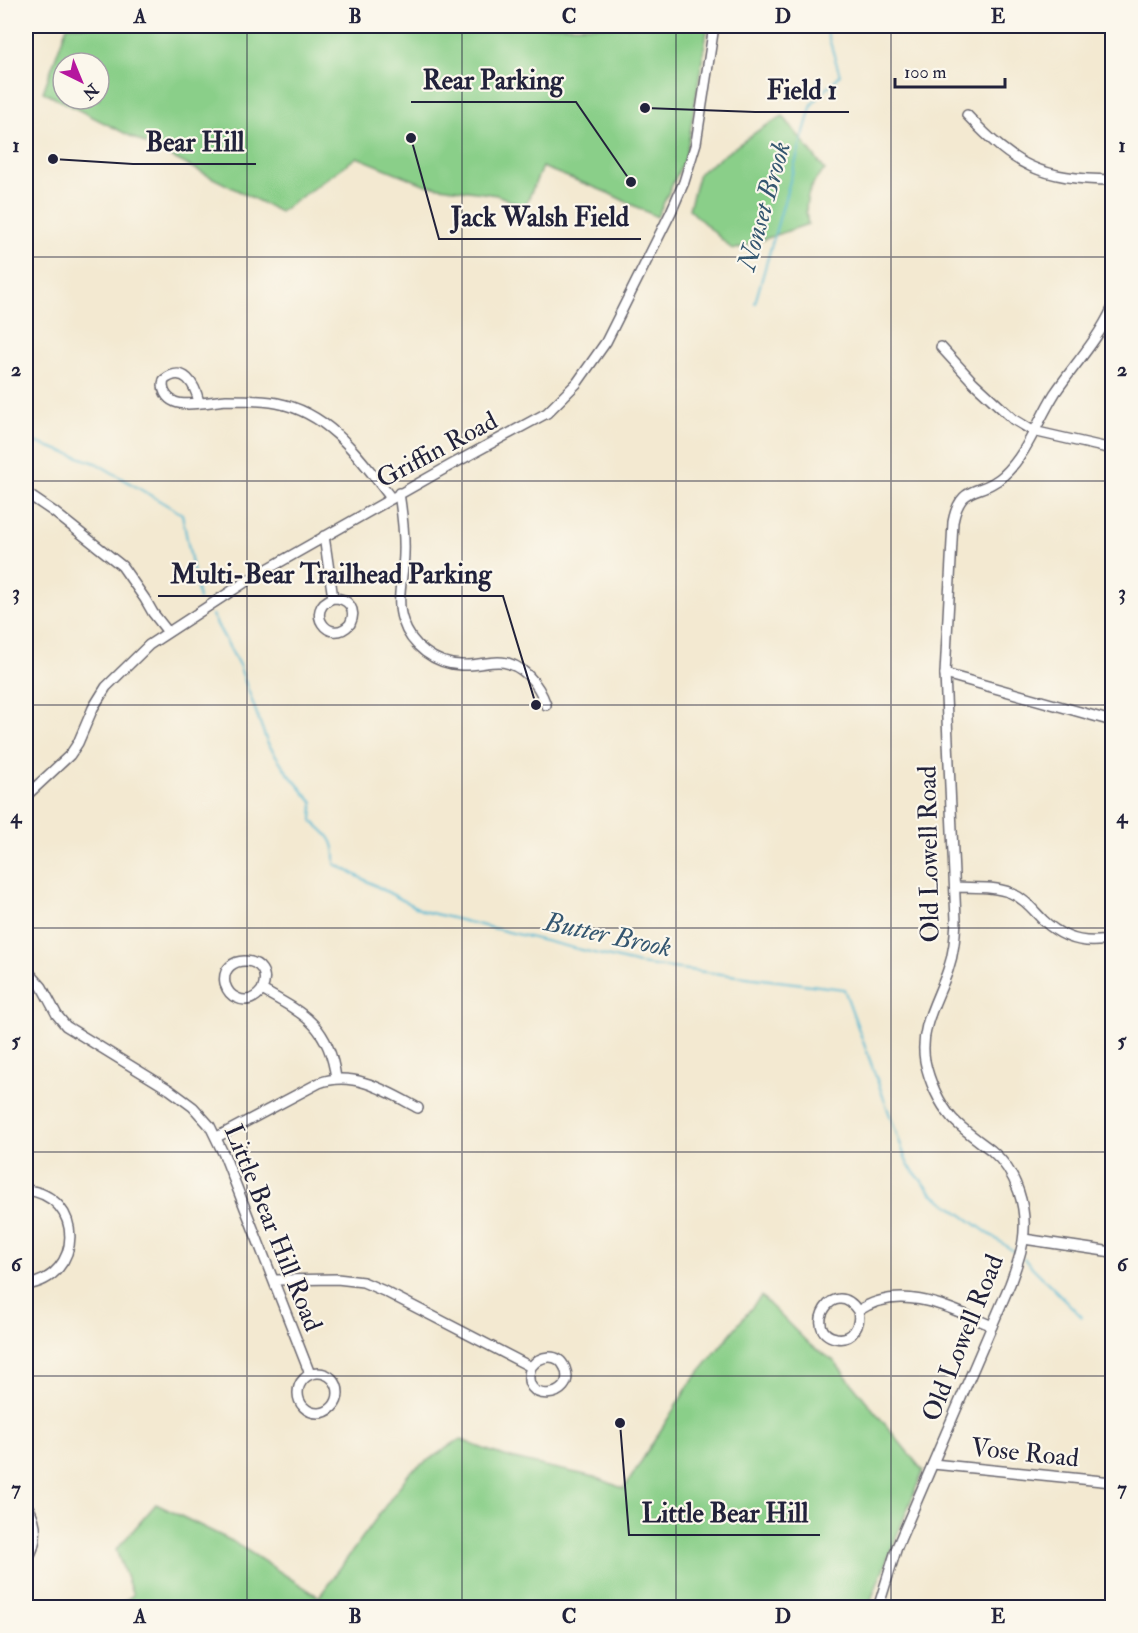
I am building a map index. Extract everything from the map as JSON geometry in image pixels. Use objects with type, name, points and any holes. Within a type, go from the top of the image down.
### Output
[{"type":"street","name":"Griffin Road","points":[[26,796],[70,755],[106,687],[142,651],[250,579],[547,413],[577,383],[597,356],[684,182],[696,143],[714,26]]},
{"type":"street","points":[[967,115],[1011,156],[1036,170],[1061,177],[1113,180]]},
{"type":"street","name":"Old Lowell Road","points":[[878,1608],[897,1547],[1010,1284],[1024,1239],[1024,1209],[1018,1187],[1006,1167],[993,1152],[953,1119],[942,1104],[926,1062],[924,1045],[925,1028],[949,967],[954,945],[955,887],[945,674],[950,554],[955,509],[959,501],[967,494],[1000,479],[1011,469],[1055,393],[1096,340],[1113,309]]},
{"type":"street","points":[[940,347],[1013,419],[1033,431],[1113,449]]},
{"type":"street","points":[[199,402],[264,401],[287,405],[311,415],[340,436],[395,496],[405,543],[400,603],[403,621],[413,640],[428,654],[450,663],[462,665],[501,662],[512,664],[531,679],[539,689],[546,705]]},
{"type":"street","points":[[26,493],[54,512],[122,566],[168,632]]},
{"type":"street","points":[[324,536],[333,598]]},
{"type":"street","points":[[945,674],[1113,722]]},
{"type":"street","points":[[955,887],[995,889],[1010,893],[1030,906],[1052,928],[1070,938],[1091,942],[1113,939]]},
{"type":"street","points":[[241,961],[257,964],[264,974],[262,990],[253,998],[244,1000],[236,998],[226,986],[225,978],[228,970],[241,961]]},
{"type":"street","name":"Little Bear Hill Road","points":[[26,969],[42,987],[57,1015],[66,1026],[183,1099],[202,1116],[217,1137],[310,1374]]},
{"type":"street","points":[[262,990],[296,1010],[316,1027],[331,1053],[336,1078]]},
{"type":"street","points":[[217,1137],[319,1083],[336,1078],[350,1079],[377,1088],[418,1108]]},
{"type":"street","points":[[26,1190],[41,1193],[58,1205],[65,1216],[70,1235],[67,1255],[56,1272],[45,1280],[26,1285]]},
{"type":"street","points":[[1024,1239],[1113,1252]]},
{"type":"street","points":[[274,1280],[345,1279],[374,1286],[531,1367]]},
{"type":"street","points":[[858,1311],[878,1300],[911,1298],[935,1302],[992,1326]]},
{"type":"street","points":[[836,1299],[849,1301],[858,1311],[857,1329],[848,1336],[836,1338],[821,1325],[820,1319],[825,1306],[836,1299]]},
{"type":"street","points":[[543,1357],[558,1360],[566,1370],[567,1377],[564,1385],[552,1394],[537,1391],[530,1382],[528,1374],[531,1367],[543,1357]]},
{"type":"street","points":[[323,1373],[329,1376],[336,1386],[337,1399],[324,1412],[310,1412],[298,1396],[300,1383],[310,1374],[323,1373]]},
{"type":"street","name":"Vose Road","points":[[933,1464],[1113,1482]]},
{"type":"street","points":[[26,1504],[33,1517],[36,1536],[26,1562]]},
{"type":"green space","points":[[67,26],[708,26],[686,156],[657,217],[606,192],[542,167],[525,207],[497,195],[426,185],[357,157],[280,212],[81,111],[111,111],[111,51],[58,51]]},
{"type":"green space","points":[[51,70],[51,96],[43,92]]},
{"type":"green space","points":[[783,116],[825,170],[815,181],[809,194],[806,209],[808,224],[733,250],[689,209],[699,173],[759,130]]},
{"type":"green space","points":[[761,1296],[809,1344],[833,1360],[923,1471],[868,1607],[115,1607],[133,1595],[116,1550],[156,1504],[234,1542],[319,1597],[410,1472],[460,1439],[509,1457],[594,1477],[624,1489],[689,1385]]},
{"type":"waterway","name":"Nonset Brook","points":[[755,303],[812,104],[840,75],[825,26]]},
{"type":"waterway","name":"Butter Brook","points":[[26,439],[96,463],[182,514],[199,599]]},
{"type":"waterway","name":"Butter Brook","points":[[212,615],[239,665],[267,742],[287,772],[313,803],[312,821],[333,843],[335,864],[423,911],[639,964],[844,989],[908,1165],[933,1194],[1016,1253]]},
{"type":"waterway","name":"Butter Brook","points":[[1024,1259],[1082,1317]]},
{"type":"place","name":"Field 1","points":[[645,108]]},
{"type":"place","name":"Jack Walsh Field","points":[[411,138]]},
{"type":"place","name":"Bear Hill","points":[[53,159]]},
{"type":"place","name":"Rear Parking","points":[[631,182]]},
{"type":"place","name":"Multi-Bear Trailhead Parking","points":[[536,705]]},
{"type":"place","name":"Little Bear Hill","points":[[620,1423]]}]
